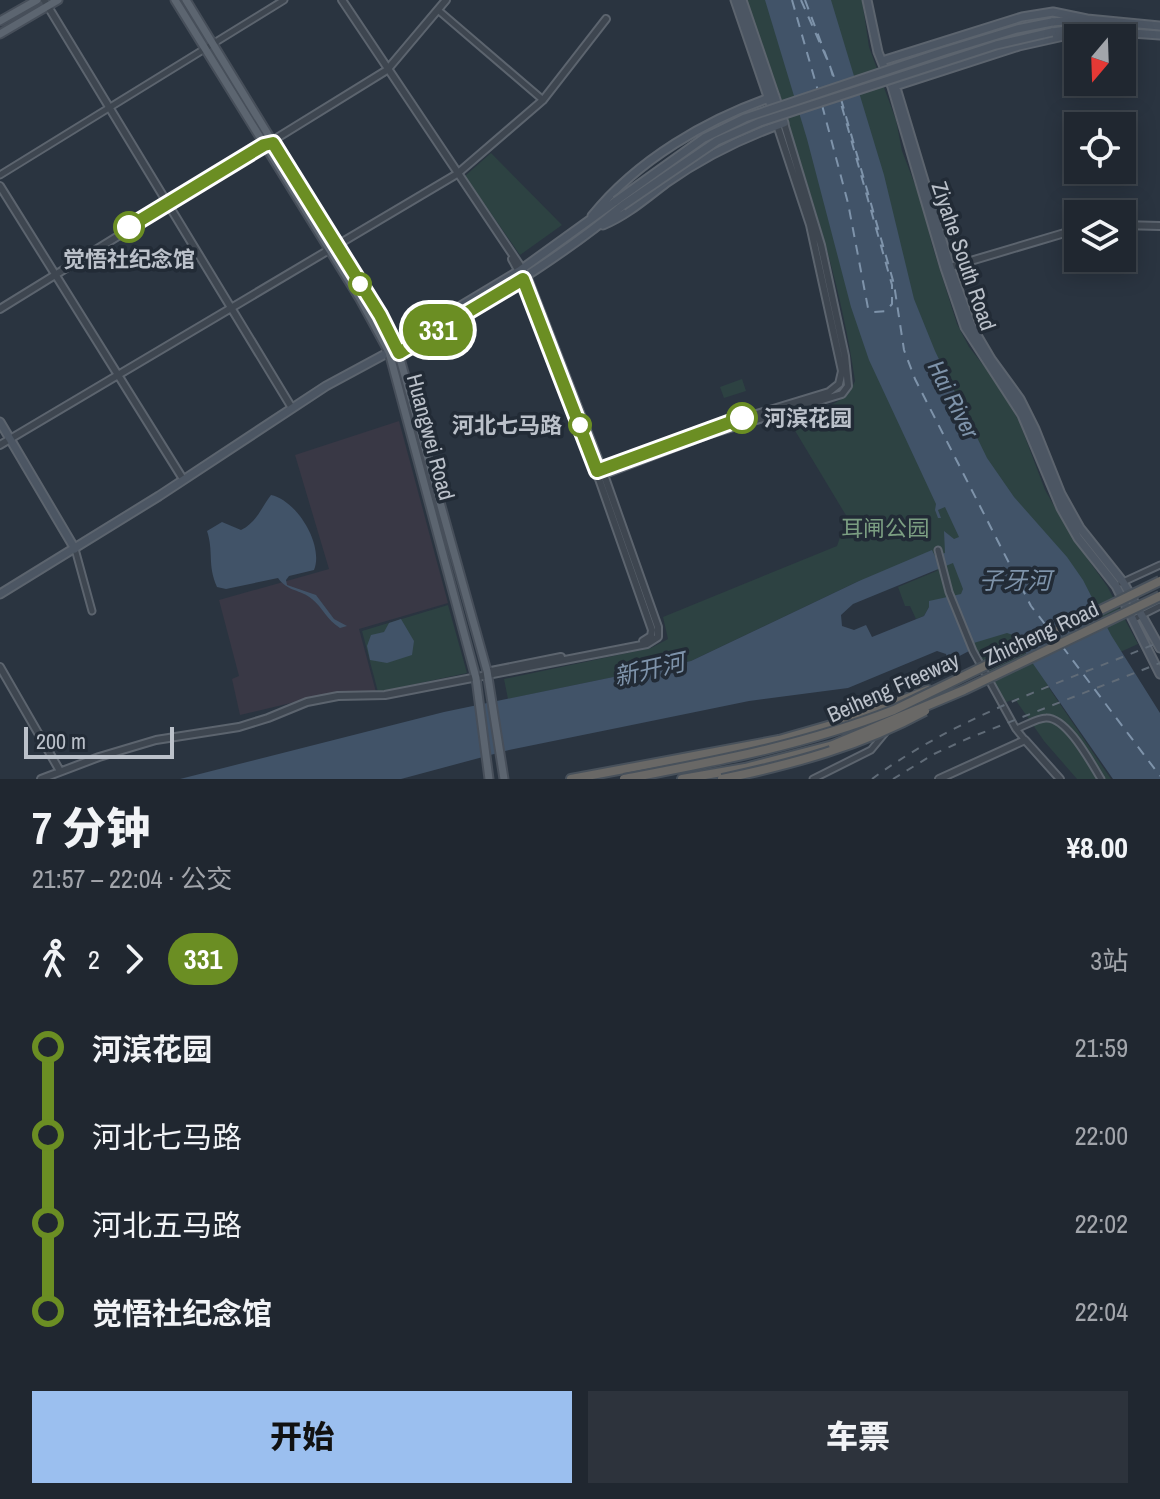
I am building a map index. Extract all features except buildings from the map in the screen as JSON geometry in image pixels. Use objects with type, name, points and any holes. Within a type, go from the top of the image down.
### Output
[{"type":"highway","name":"Beiheng Freeway","points":[[624,779],[823,737],[894,710],[1160,581]]},
{"type":"highway","name":"Zhicheng Road","points":[[833,745],[964,690],[1160,596]]},
{"type":"highway","points":[[571,779],[738,749],[819,730],[969,673]]},
{"type":"highway","points":[[722,779],[794,764],[867,739],[964,690]]},
{"type":"highway","name":"Beiheng Freeway","points":[[682,779],[745,768],[833,745]]},
{"type":"main road","points":[[0,21],[37,0]]},
{"type":"main road","points":[[0,34],[46,3],[58,0]]},
{"type":"main road","name":"Huangwei Road","points":[[175,0],[272,141],[389,352],[476,678],[489,778]]},
{"type":"main road","name":"Huangwei Road","points":[[186,0],[264,145],[397,349],[488,674],[504,777]]},
{"type":"main road","points":[[735,0],[772,97]]},
{"type":"main road","points":[[0,594],[292,408],[525,278],[712,153],[781,124],[742,0]]},
{"type":"main road","name":"Ziyahe South Road","points":[[870,0],[884,61],[965,327],[1022,415],[1061,508],[1078,538],[1143,614],[1160,648]]},
{"type":"main road","points":[[884,61],[1022,17],[1053,12],[1087,19],[1160,26]]},
{"type":"main road","points":[[594,230],[619,204],[704,138],[745,118],[987,38],[1052,22],[1087,19]]},
{"type":"main road","points":[[397,349],[521,269],[587,221],[717,141],[760,122],[969,53],[1064,31]]},
{"type":"main road","points":[[1136,33],[1160,35]]},
{"type":"main road","points":[[894,86],[1019,46],[1064,36]]},
{"type":"main road","points":[[587,221],[625,182],[689,135],[731,112],[772,97]]},
{"type":"main road","points":[[0,422],[75,549]]},
{"type":"main road","name":"Ziyahe South Road","points":[[1119,584],[1160,674]]},
{"type":"street","points":[[0,175],[284,0]]},
{"type":"street","points":[[41,779],[156,740],[239,727],[307,702],[338,696],[385,695],[476,678],[655,637],[600,472],[521,269],[341,0]]},
{"type":"street","points":[[0,309],[387,70],[446,1]]},
{"type":"street","points":[[46,3],[292,408]]},
{"type":"street","points":[[439,11],[543,100]]},
{"type":"street","points":[[0,445],[459,173],[543,100],[606,19]]},
{"type":"street","points":[[600,472],[714,427],[829,392],[839,384],[842,371],[815,245],[781,124]]},
{"type":"street","points":[[600,472],[842,394],[848,386],[845,356],[821,245],[781,124]]},
{"type":"street","points":[[0,186],[183,479]]},
{"type":"street","points":[[1136,225],[1160,226]]},
{"type":"street","points":[[948,268],[1064,232]]},
{"type":"street","points":[[75,549],[92,611]]},
{"type":"street","points":[[938,552],[949,592],[973,651],[1016,729],[1060,779]]},
{"type":"street","points":[[1119,584],[1160,565]]},
{"type":"street","points":[[1134,619],[1160,606]]},
{"type":"street","points":[[0,667],[60,771]]},
{"type":"street","name":"Zhicheng Road","points":[[813,779],[871,750],[899,712],[985,670]]},
{"type":"street","points":[[1016,729],[1045,718],[1055,720],[1076,741],[1101,779]]},
{"type":"street","points":[[939,779],[1025,740]]},
{"type":"shaded area","points":[[399,421],[448,603],[359,629],[376,692],[320,696],[240,715],[232,679],[239,676],[219,600],[329,569],[295,455]]},
{"type":"green space","name":"耳闸公园","points":[[746,0],[862,0],[869,47],[896,120],[902,151],[922,203],[957,324],[1019,421],[1045,490],[1072,537],[1107,586],[1138,644],[1047,685],[1111,779],[1077,779],[1044,741],[1015,699],[998,705],[971,655],[948,598],[929,607],[924,616],[916,619],[910,606],[905,606],[898,587],[939,570],[859,581],[691,661],[508,699],[504,679],[651,648],[668,639],[663,617],[837,546],[847,517],[788,419],[836,403],[855,381],[847,332],[823,236]]},
{"type":"green space","points":[[491,153],[562,225],[520,255],[465,176]]},
{"type":"green space","points":[[742,379],[746,391],[724,398],[720,387]]},
{"type":"green space","points":[[448,605],[467,673],[378,692],[362,631]]},
{"type":"water","name":"子牙河","points":[[765,0],[831,0],[884,175],[914,299],[935,351],[987,458],[1014,497],[1083,580],[1111,635],[1160,713],[1160,779],[1113,779],[1013,635],[1007,633],[967,645],[969,651],[948,662],[946,654],[937,651],[848,688],[749,701],[509,750],[401,779],[180,779],[444,712],[691,661],[859,581],[932,550],[935,556],[945,553],[944,531],[954,539],[959,537],[945,507],[938,510],[941,518],[938,518],[936,504],[869,360],[851,307],[807,139]],"holes":[[[953,563],[963,589],[961,594],[929,601],[924,616],[872,637],[866,625],[854,630],[842,626],[841,615],[853,604]]]},
{"type":"water","points":[[271,495],[291,506],[299,515],[315,549],[314,570],[289,576],[287,585],[316,595],[334,619],[347,626],[340,628],[312,599],[286,586],[278,578],[226,589],[217,587],[207,531],[222,522],[241,530],[255,519]]},
{"type":"water","points":[[401,619],[414,641],[412,655],[387,663],[370,660],[367,646],[371,635],[384,632],[389,623]]},
{"type":"ferry route","points":[[792,0],[818,91]]},
{"type":"ferry route","points":[[801,0],[830,66],[838,94]]},
{"type":"ferry route","points":[[805,0],[837,85]]},
{"type":"ferry route","points":[[841,99],[894,284],[904,350],[915,379],[1031,606],[1051,632]]},
{"type":"ferry route","points":[[822,105],[848,203],[868,308],[873,312],[886,311],[892,304],[892,285],[840,100]]},
{"type":"ferry route","points":[[1062,646],[1160,776]]},
{"type":"railway","points":[[872,779],[939,737],[975,719],[1160,642]]},
{"type":"railway","points":[[893,779],[934,754],[969,738],[1160,663]]},
{"type":"bus line","name":"331","points":[[129,227],[264,145],[273,143],[380,315],[399,353],[523,279],[597,471],[742,418]]},
{"type":"place","name":"觉悟社纪念馆","points":[[129,227]]},
{"type":"place","name":"河滨花园","points":[[742,418]]},
{"type":"place","name":"河北七马路","points":[[580,425]]},
{"type":"water label","name":"Hai River","points":[[954,399]]},
{"type":"water label","name":"新开河","points":[[649,669]]}]
